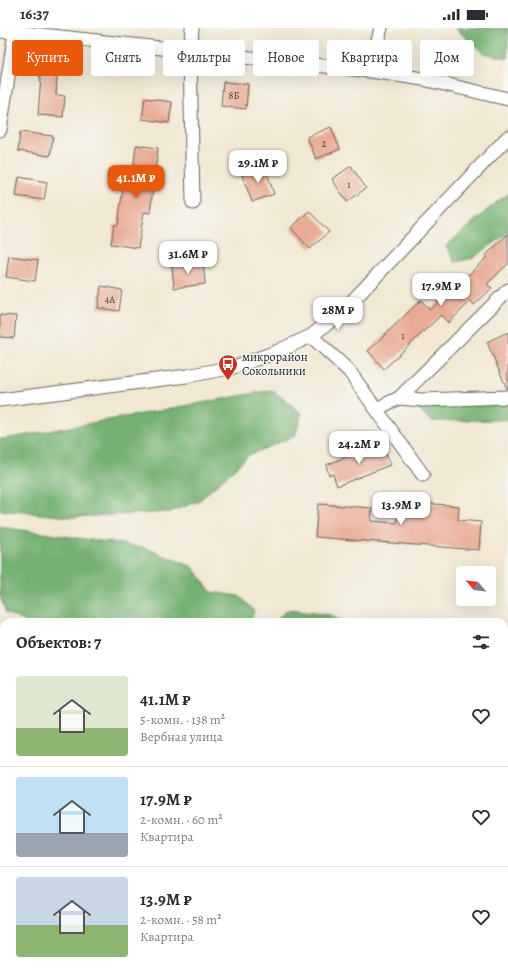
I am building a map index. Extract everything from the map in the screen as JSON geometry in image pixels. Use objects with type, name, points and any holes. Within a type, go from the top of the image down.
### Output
[{"type":"street","points":[[191,40],[192,28]]},
{"type":"street","points":[[378,40],[381,28]]},
{"type":"street","points":[[0,130],[14,30]]},
{"type":"street","points":[[0,31],[14,30],[163,49]]},
{"type":"street","points":[[245,58],[327,66]]},
{"type":"street","points":[[190,76],[193,203]]},
{"type":"street","points":[[403,76],[423,79],[508,99]]},
{"type":"street","points":[[0,400],[187,376],[234,367],[276,352],[311,336],[342,312],[508,137]]},
{"type":"street","points":[[376,409],[399,398],[508,290]]},
{"type":"street","points":[[311,336],[349,371],[423,475]]},
{"type":"street","points":[[399,398],[423,400],[508,397]]},
{"type":"green space","points":[[455,28],[508,28],[508,58],[483,53],[474,45],[474,40],[468,40]]},
{"type":"green space","points":[[508,194],[508,233],[473,258],[455,262],[446,246]]},
{"type":"green space","points":[[272,390],[302,413],[295,436],[249,455],[199,501],[170,512],[70,517],[0,510],[0,439]]},
{"type":"green space","points":[[508,404],[508,420],[432,421],[423,414],[418,407]]},
{"type":"green space","points":[[0,527],[143,547],[193,567],[211,592],[239,596],[254,610],[252,618],[18,618],[6,613],[0,596]]},
{"type":"green space","points":[[287,610],[331,615],[335,618],[278,618]]},
{"type":"building","points":[[57,76],[56,95],[65,96],[63,117],[38,115],[41,77],[39,77]]},
{"type":"building","points":[[223,82],[248,84],[246,109],[221,106]]},
{"type":"building","points":[[145,98],[172,102],[169,123],[142,119]]},
{"type":"building","points":[[331,127],[340,149],[316,159],[307,137]]},
{"type":"building","points":[[20,132],[53,136],[50,156],[18,151]]},
{"type":"building","points":[[136,145],[158,148],[150,213],[144,212],[138,248],[111,244],[114,225],[118,225],[123,187],[131,188]]},
{"type":"building","points":[[351,166],[366,188],[347,202],[332,179]]},
{"type":"building","points":[[265,167],[274,194],[252,202],[242,175]]},
{"type":"building","points":[[19,177],[47,182],[44,200],[16,196]]},
{"type":"building","points":[[309,211],[329,232],[310,249],[291,228]]},
{"type":"building","points":[[508,234],[508,264],[487,284],[492,288],[474,305],[471,301],[448,323],[441,315],[384,369],[368,351],[421,300],[430,310],[487,257],[485,256]]},
{"type":"building","points":[[9,256],[38,260],[35,281],[6,277]]},
{"type":"building","points":[[203,262],[205,284],[174,288],[172,265]]},
{"type":"building","points":[[101,286],[122,290],[119,311],[98,308]]},
{"type":"building","points":[[0,315],[16,316],[14,338],[0,337]]},
{"type":"building","points":[[508,332],[508,389],[507,389],[487,342]]},
{"type":"building","points":[[382,443],[390,465],[337,486],[333,474],[329,475],[326,465]]},
{"type":"building","points":[[399,501],[459,506],[458,520],[481,522],[479,550],[315,537],[318,504],[372,508],[371,521],[397,523]]},
{"type":"place","name":"микрорайон Сокольники","points":[[228,381]]}]
